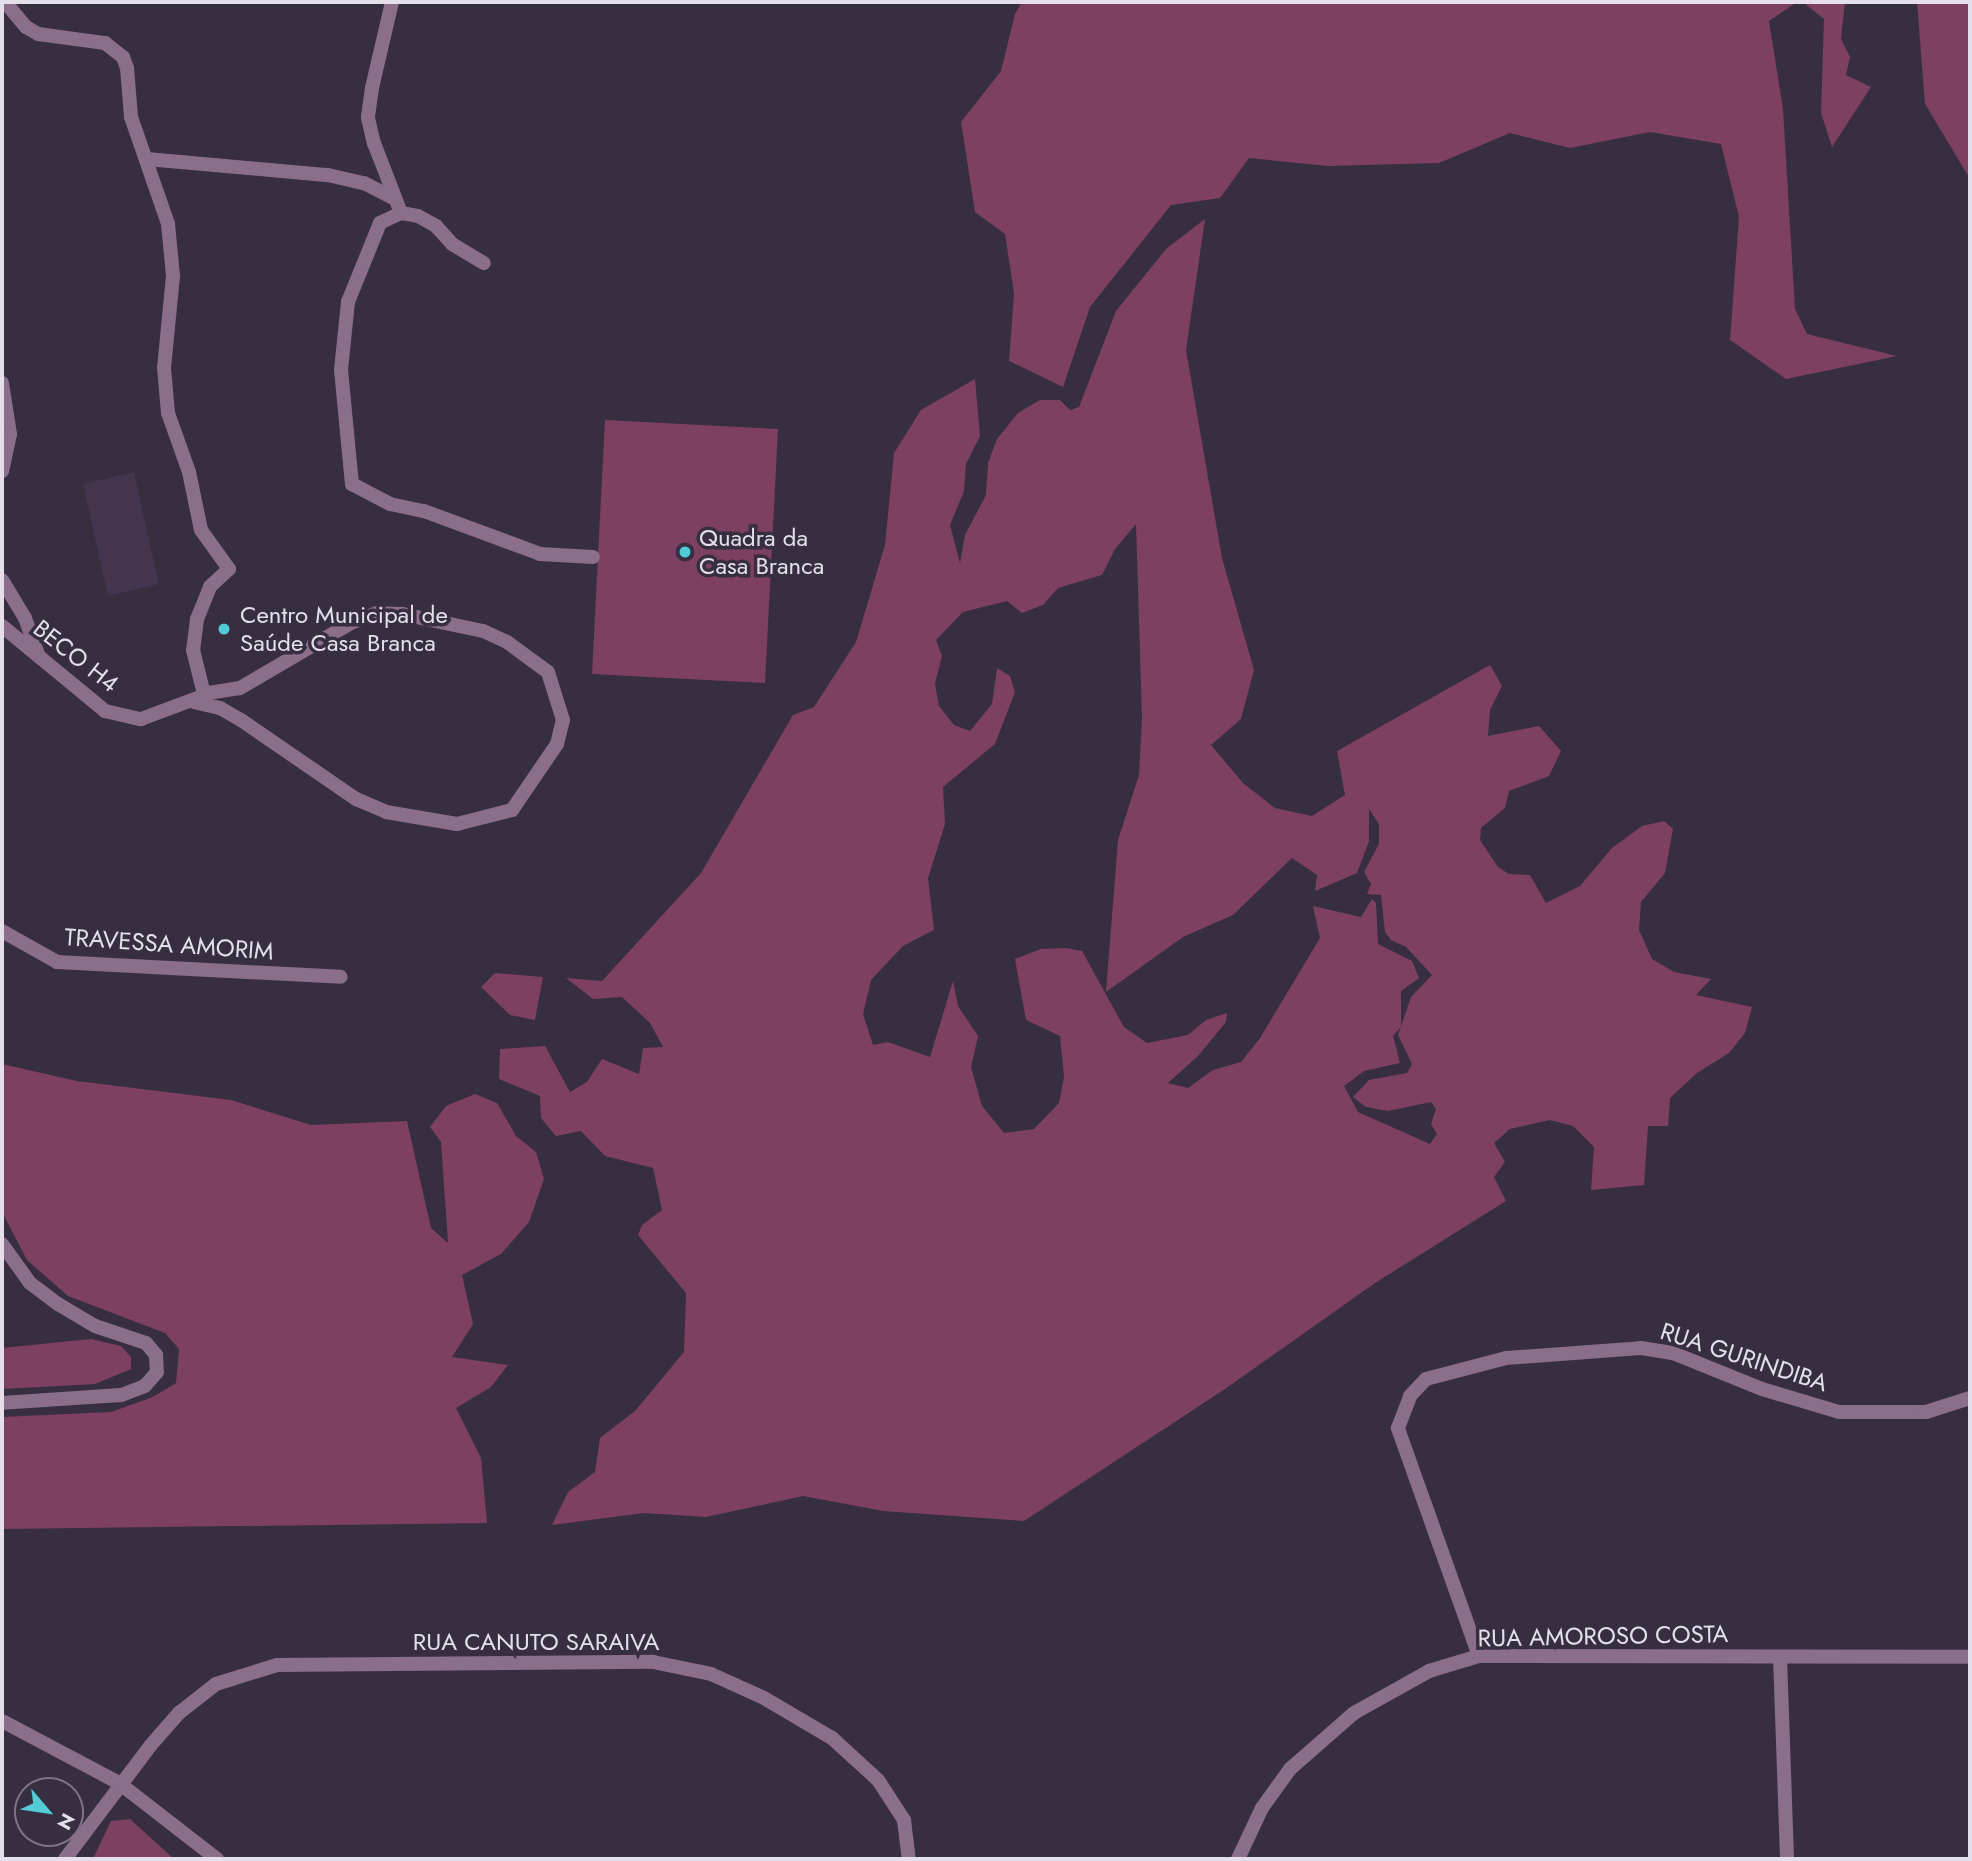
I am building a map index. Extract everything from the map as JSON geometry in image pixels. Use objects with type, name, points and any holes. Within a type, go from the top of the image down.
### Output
[{"type":"street","points":[[5,2],[26,27],[38,34],[105,43],[123,57],[131,117],[167,224],[173,276],[164,368],[168,413],[189,472],[201,530],[229,569],[210,587],[197,620],[193,650],[199,698]]},
{"type":"street","points":[[392,2],[368,118],[398,206]]},
{"type":"street","points":[[147,159],[328,175],[364,183],[398,206],[436,226],[452,244],[484,263]]},
{"type":"street","points":[[398,206],[380,223],[348,302],[341,370],[352,484],[390,504],[424,511],[540,554],[593,557]]},
{"type":"street","points":[[2,383],[10,434],[2,471]]},
{"type":"street","points":[[2,580],[25,618],[41,661]]},
{"type":"street","name":"BECO H4","points":[[2,626],[41,661],[105,710],[141,719],[199,698],[240,688],[351,623],[377,613],[402,614],[483,631],[507,642],[548,672],[563,720],[557,744],[512,810],[457,824],[386,813],[356,799],[241,720],[199,698]]},
{"type":"street","name":"TRAVESSA AMORIM","points":[[2,931],[57,962],[341,976]]},
{"type":"street","points":[[2,1244],[30,1283],[58,1304],[95,1326],[146,1343],[156,1355],[157,1372],[145,1386],[121,1395],[2,1404]]},
{"type":"street","name":"RUA GURINDIBA","points":[[1479,1656],[1398,1429],[1410,1396],[1426,1379],[1506,1358],[1641,1348],[1673,1353],[1762,1389],[1839,1412],[1926,1412],[1970,1398]]},
{"type":"street","name":"RUA AMOROSO COSTA","points":[[1243,1856],[1262,1808],[1290,1769],[1354,1713],[1429,1671],[1479,1656],[1970,1657]]},
{"type":"street","points":[[1780,1657],[1787,1859]]},
{"type":"street","name":"RUA CANUTO SARAIVA","points":[[65,1859],[119,1783],[179,1713],[216,1684],[277,1665],[653,1662],[711,1675],[764,1698],[832,1738],[878,1780],[904,1820],[909,1859]]},
{"type":"street","points":[[2,1721],[119,1783],[217,1859]]},
{"type":"shaded area","points":[[1022,2],[1797,2],[1769,21],[1783,109],[1795,309],[1807,334],[1897,356],[1786,379],[1730,340],[1739,217],[1721,144],[1650,132],[1570,148],[1510,133],[1439,163],[1328,166],[1249,158],[1220,198],[1171,205],[1090,307],[1063,387],[1009,361],[1014,293],[1005,234],[975,212],[961,122],[1001,71],[1015,14]]},
{"type":"shaded area","points":[[1803,2],[1845,2],[1841,39],[1850,57],[1846,75],[1871,87],[1832,147],[1821,113],[1824,19]]},
{"type":"shaded area","points":[[1917,2],[1970,2],[1970,179],[1925,104]]},
{"type":"shaded area","points":[[1205,219],[1186,350],[1222,558],[1254,670],[1241,719],[1211,745],[1243,783],[1275,808],[1312,816],[1345,795],[1337,751],[1490,665],[1502,686],[1490,710],[1488,736],[1539,726],[1561,751],[1549,776],[1509,791],[1505,808],[1481,828],[1480,840],[1498,867],[1509,874],[1530,875],[1546,903],[1580,886],[1612,848],[1642,826],[1664,821],[1673,829],[1665,873],[1641,902],[1639,930],[1652,959],[1674,972],[1711,979],[1696,995],[1752,1007],[1745,1033],[1729,1053],[1697,1073],[1670,1098],[1668,1126],[1648,1126],[1644,1185],[1591,1190],[1594,1147],[1573,1126],[1550,1120],[1510,1129],[1494,1143],[1505,1162],[1494,1177],[1506,1201],[1375,1283],[1225,1389],[1024,1521],[883,1511],[803,1496],[706,1517],[644,1513],[552,1525],[568,1492],[595,1472],[600,1438],[635,1411],[684,1352],[686,1293],[638,1235],[642,1225],[662,1210],[653,1168],[605,1156],[581,1131],[556,1136],[541,1118],[540,1096],[499,1079],[500,1049],[545,1046],[570,1092],[587,1082],[602,1059],[639,1074],[643,1048],[663,1047],[650,1023],[622,997],[593,999],[566,978],[602,981],[701,873],[793,715],[814,707],[856,642],[885,545],[894,453],[921,410],[975,379],[980,436],[966,464],[964,491],[950,525],[960,563],[965,535],[986,495],[988,463],[997,439],[1018,413],[1040,400],[1060,400],[1070,410],[1079,407],[1116,311],[1166,249]],"holes":[[[1136,524],[1142,719],[1139,775],[1118,840],[1106,992],[1183,937],[1233,915],[1292,858],[1317,875],[1315,891],[1357,873],[1369,841],[1369,809],[1379,824],[1379,844],[1364,872],[1371,884],[1367,894],[1381,895],[1385,932],[1391,940],[1406,947],[1432,975],[1411,997],[1401,1026],[1401,991],[1419,978],[1412,961],[1378,944],[1376,903],[1372,899],[1361,917],[1313,906],[1320,938],[1260,1038],[1241,1062],[1213,1070],[1188,1088],[1168,1083],[1198,1056],[1226,1022],[1227,1013],[1206,1020],[1188,1035],[1147,1043],[1124,1027],[1082,951],[1066,948],[1041,949],[1015,959],[1026,1020],[1060,1036],[1064,1077],[1059,1103],[1034,1129],[1004,1133],[982,1106],[971,1067],[978,1036],[958,1006],[953,981],[930,1057],[888,1042],[873,1045],[863,1014],[871,980],[903,946],[934,930],[928,878],[945,824],[943,787],[995,744],[1015,692],[1010,676],[997,668],[992,704],[970,731],[954,725],[939,706],[935,684],[942,656],[936,640],[963,612],[1007,601],[1022,613],[1043,605],[1058,588],[1102,575],[1115,549]],[[1401,1027],[1398,1035],[1412,1064],[1407,1073],[1369,1080],[1353,1097],[1366,1107],[1388,1111],[1431,1102],[1436,1109],[1431,1124],[1437,1134],[1430,1144],[1358,1112],[1344,1086],[1364,1071],[1400,1063],[1393,1036]]]},
{"type":"shaded area","name":"Quadra da Casa Branca","points":[[605,420],[778,429],[765,683],[592,674]]},
{"type":"shaded area","points":[[134,472],[159,584],[108,596],[83,484]]},
{"type":"shaded area","points":[[495,973],[543,977],[535,1020],[510,1015],[481,987]]},
{"type":"shaded area","points":[[2,1064],[77,1081],[231,1100],[311,1125],[407,1121],[431,1228],[448,1243],[441,1142],[430,1127],[446,1106],[475,1094],[497,1103],[516,1136],[536,1152],[544,1179],[529,1222],[501,1254],[462,1275],[473,1324],[452,1357],[508,1365],[491,1387],[456,1408],[481,1458],[487,1523],[2,1529],[2,1417],[111,1412],[153,1397],[176,1383],[179,1349],[165,1333],[68,1296],[27,1260],[2,1212]]},
{"type":"shaded area","points":[[91,1339],[121,1346],[131,1357],[131,1369],[95,1384],[2,1389],[2,1348]]},
{"type":"shaded area","points":[[131,1819],[174,1859],[93,1859],[111,1821]]},
{"type":"place","name":"Quadra da Casa Branca","points":[[685,552]]},
{"type":"place","name":"Centro Municipal de Saúde Casa Branca","points":[[224,629]]}]
